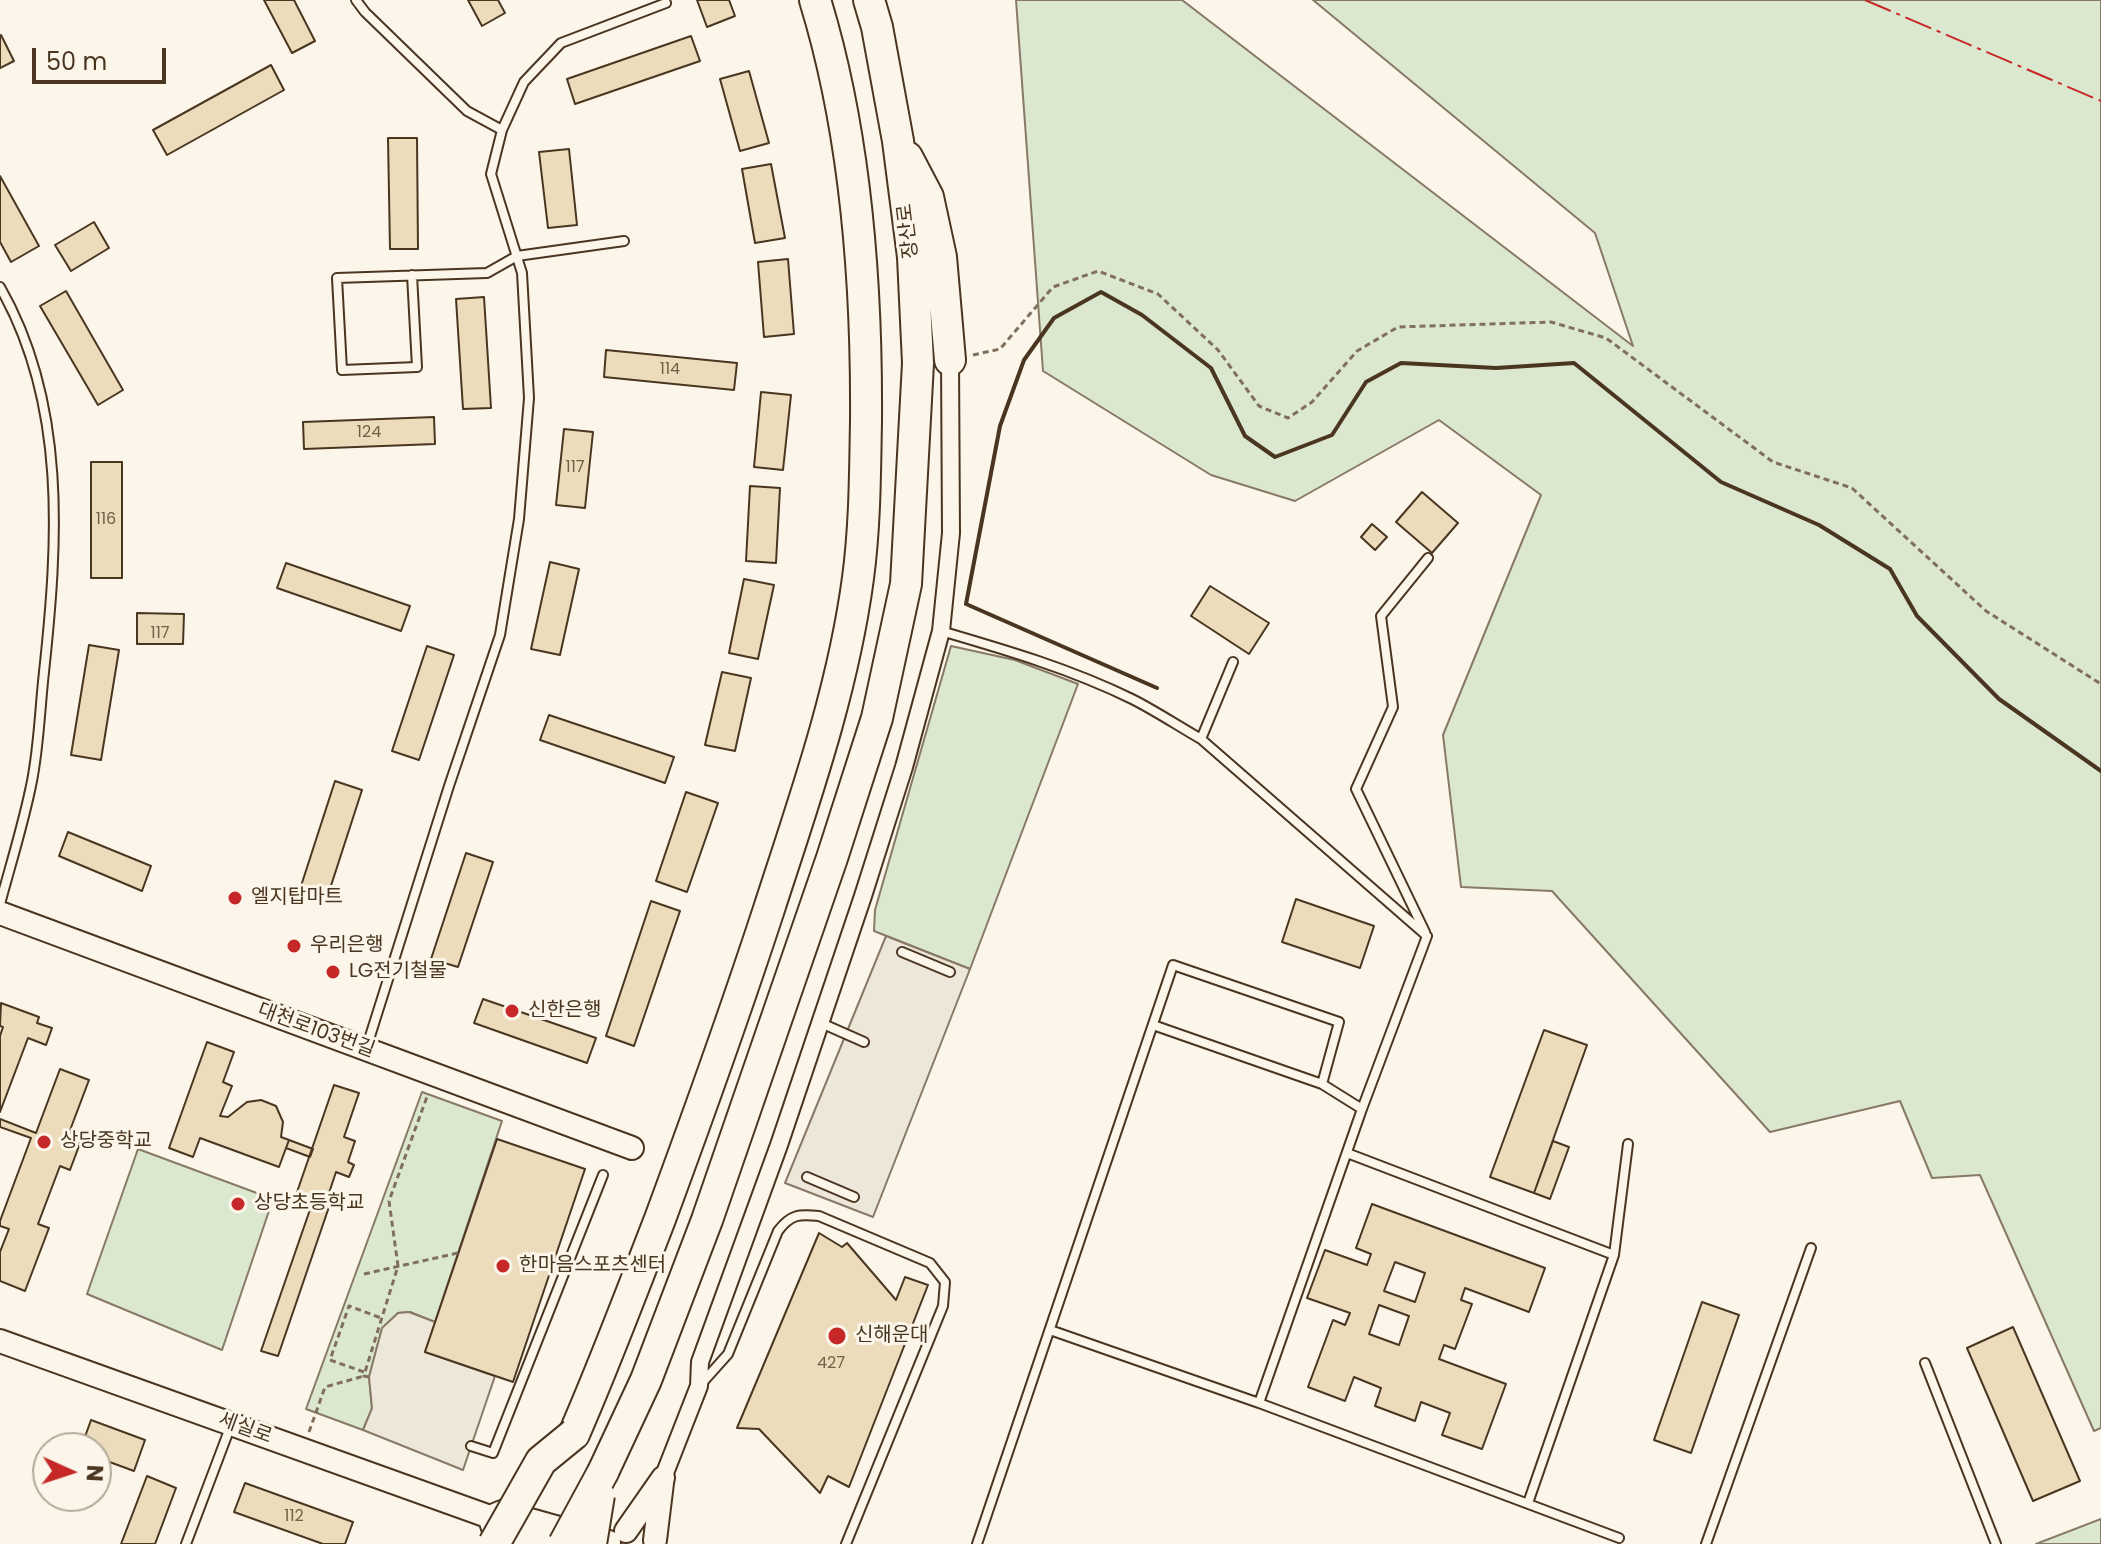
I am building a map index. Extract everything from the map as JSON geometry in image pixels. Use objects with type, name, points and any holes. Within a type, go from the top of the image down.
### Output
[{"type":"highway","points":[[516,1544],[574,1434],[604,1367],[724,1049],[832,709],[858,578],[865,462],[866,364],[861,261],[847,149],[827,39],[815,0]]},
{"type":"highway","name":"장산로","points":[[603,1472],[646,1380],[707,1220],[877,718],[906,584],[918,363],[913,257],[898,141],[869,0]]},
{"type":"highway","points":[[898,141],[928,197],[941,257],[950,360]]},
{"type":"highway","points":[[492,1530],[541,1461],[574,1434]]},
{"type":"highway","points":[[603,1472],[608,1540]]},
{"type":"highway","points":[[564,1544],[603,1472]]},
{"type":"street","points":[[656,1542],[663,1478],[699,1386],[700,1362],[821,1023],[904,767],[941,631],[951,533],[950,360]]},
{"type":"street","name":"대천로103번길","points":[[0,913],[632,1148]]},
{"type":"street","name":"세실로","points":[[0,1341],[303,1450],[492,1530],[548,1544]]},
{"type":"street","points":[[608,1540],[663,1478]]},
{"type":"street","name":"세실로","points":[[492,1530],[502,1512],[608,1540],[642,1531],[656,1542]]},
{"type":"lane","points":[[356,0],[467,111],[502,130]]},
{"type":"lane","points":[[366,1049],[500,635],[519,519],[529,398],[522,273],[491,174],[502,130],[524,82],[561,43],[666,3]]},
{"type":"lane","points":[[412,275],[417,367],[342,370],[337,278],[412,275],[487,273],[517,256],[624,241]]},
{"type":"lane","points":[[0,287],[11,305],[34,362],[49,431],[54,491],[52,597],[32,780],[0,904]]},
{"type":"lane","points":[[1259,1403],[1362,1109],[1427,936],[1356,789],[1393,707],[1381,616],[1428,558]]},
{"type":"lane","points":[[941,631],[1012,651],[1071,673],[1132,699],[1201,739],[1427,936]]},
{"type":"lane","points":[[1201,739],[1233,662]]},
{"type":"lane","points":[[902,952],[950,972]]},
{"type":"lane","points":[[977,1544],[1173,965],[1339,1022],[1322,1084]]},
{"type":"lane","points":[[821,1023],[864,1042]]},
{"type":"lane","points":[[1153,1025],[1322,1084],[1362,1109]]},
{"type":"lane","points":[[1528,1503],[1614,1255],[1628,1144]]},
{"type":"lane","points":[[1347,1153],[1614,1255]]},
{"type":"lane","points":[[471,1446],[493,1453],[603,1175]]},
{"type":"lane","points":[[807,1177],[854,1197]]},
{"type":"lane","points":[[699,1386],[728,1354],[778,1231],[786,1220],[801,1214],[819,1216],[930,1263],[945,1282],[943,1306],[846,1544]]},
{"type":"lane","points":[[1706,1544],[1811,1248]]},
{"type":"lane","points":[[1050,1330],[1259,1403],[1619,1538]]},
{"type":"lane","points":[[1925,1363],[1996,1544]]},
{"type":"lane","points":[[186,1544],[232,1424]]},
{"type":"path","points":[[950,360],[1000,349],[1053,287],[1098,271],[1158,294],[1218,350],[1259,406],[1288,418],[1312,402],[1357,351],[1398,327],[1551,322],[1606,338],[1773,462],[1852,488],[1986,611],[2101,684]]},
{"type":"path","points":[[366,1375],[398,1266],[389,1201],[435,1075]]},
{"type":"path","points":[[364,1274],[458,1253]]},
{"type":"path","points":[[366,1375],[330,1360],[349,1306],[381,1318]]},
{"type":"path","points":[[303,1450],[325,1387],[366,1375]]},
{"type":"green space","points":[[1016,0],[1182,0],[1633,346],[1595,233],[1313,0],[2101,0],[2101,1428],[2094,1431],[1980,1175],[1932,1178],[1900,1101],[1770,1132],[1552,891],[1461,887],[1443,735],[1541,495],[1439,420],[1295,501],[1211,475],[1043,371]]},
{"type":"green space","points":[[951,646],[1015,660],[1078,684],[970,969],[874,931],[875,910]]},
{"type":"green space","points":[[422,1092],[502,1121],[435,1322],[410,1312],[398,1313],[382,1329],[369,1377],[372,1409],[363,1430],[306,1409]]},
{"type":"green space","points":[[138,1149],[273,1199],[222,1350],[87,1294]]},
{"type":"green space","points":[[2101,1519],[2101,1544],[2036,1544]]},
{"type":"shaded area","points":[[886,936],[970,969],[873,1217],[785,1183]]},
{"type":"shaded area","points":[[409,1312],[435,1322],[425,1352],[495,1376],[463,1470],[363,1430],[372,1408],[369,1377],[382,1328],[398,1313]]},
{"type":"building","points":[[264,0],[294,0],[315,41],[292,53]]},
{"type":"building","points":[[468,0],[498,0],[505,13],[482,26]]},
{"type":"building","points":[[697,0],[729,0],[735,16],[707,27]]},
{"type":"building","points":[[0,36],[14,61],[0,68]]},
{"type":"building","points":[[691,36],[700,61],[575,104],[567,79]]},
{"type":"building","points":[[271,65],[284,90],[167,155],[153,130]]},
{"type":"building","points":[[749,71],[769,143],[740,151],[720,79]]},
{"type":"building","points":[[388,138],[417,138],[418,249],[390,249]]},
{"type":"building","points":[[569,149],[577,225],[548,228],[539,152]]},
{"type":"building","points":[[771,164],[785,238],[755,243],[742,169]]},
{"type":"building","points":[[0,176],[39,246],[11,262],[0,242]]},
{"type":"building","points":[[94,222],[109,248],[71,271],[55,245]]},
{"type":"building","points":[[788,259],[794,334],[764,337],[758,262]]},
{"type":"building","points":[[66,291],[123,390],[98,405],[40,306]]},
{"type":"building","points":[[484,297],[491,408],[463,409],[456,299]]},
{"type":"building","points":[[606,350],[737,363],[734,390],[604,377]]},
{"type":"building","points":[[761,392],[791,395],[783,470],[754,467]]},
{"type":"building","points":[[434,417],[435,444],[304,449],[303,422]]},
{"type":"building","points":[[564,429],[593,432],[585,508],[556,505]]},
{"type":"building","points":[[91,462],[122,462],[122,578],[91,578]]},
{"type":"building","points":[[750,486],[780,488],[776,563],[746,561]]},
{"type":"building","points":[[1422,492],[1458,523],[1432,553],[1396,522]]},
{"type":"building","points":[[1372,524],[1387,537],[1375,550],[1361,537]]},
{"type":"building","points":[[550,562],[579,569],[560,655],[531,649]]},
{"type":"building","points":[[286,563],[410,606],[401,631],[277,588]]},
{"type":"building","points":[[744,579],[774,585],[758,659],[729,653]]},
{"type":"building","points":[[1210,586],[1269,623],[1249,654],[1191,616]]},
{"type":"building","points":[[137,613],[184,614],[183,644],[137,644]]},
{"type":"building","points":[[89,645],[119,650],[101,760],[71,755]]},
{"type":"building","points":[[427,646],[454,655],[419,760],[392,751]]},
{"type":"building","points":[[722,672],[751,678],[735,751],[705,745]]},
{"type":"building","points":[[549,715],[674,757],[665,783],[540,740]]},
{"type":"building","points":[[335,781],[362,790],[328,895],[301,886]]},
{"type":"building","points":[[686,792],[718,803],[687,892],[656,881]]},
{"type":"building","points":[[68,832],[151,866],[142,891],[59,856]]},
{"type":"building","points":[[466,853],[493,862],[458,967],[431,959]]},
{"type":"building","points":[[1296,899],[1374,926],[1360,968],[1282,942]]},
{"type":"building","points":[[651,901],[680,911],[634,1046],[606,1036]]},
{"type":"building","points":[[483,999],[596,1038],[587,1063],[474,1023]]},
{"type":"building","points":[[1,1003],[39,1017],[37,1023],[52,1028],[46,1045],[28,1038],[0,1112],[0,1036],[3,1027],[0,1026]]},
{"type":"building","points":[[1544,1030],[1587,1045],[1534,1193],[1490,1177]]},
{"type":"building","points":[[207,1042],[234,1052],[223,1082],[232,1086],[220,1116],[228,1117],[247,1102],[261,1100],[276,1106],[283,1122],[281,1137],[289,1140],[279,1167],[200,1138],[193,1157],[169,1148]]},
{"type":"building","points":[[60,1069],[89,1080],[69,1133],[82,1138],[70,1170],[60,1166],[38,1224],[49,1228],[25,1291],[0,1281],[0,1252],[9,1229],[0,1226],[0,1221],[31,1138],[0,1127],[0,1119],[36,1133]]},
{"type":"building","points":[[334,1085],[359,1093],[344,1137],[355,1141],[348,1162],[354,1165],[349,1177],[336,1172],[328,1196],[338,1199],[336,1203],[331,1201],[278,1356],[261,1351],[314,1198],[297,1192]]},
{"type":"building","name":"한마음스포츠센터","points":[[497,1139],[585,1169],[513,1382],[425,1352]]},
{"type":"building","points":[[289,1140],[313,1149],[310,1157],[286,1148]]},
{"type":"building","points":[[1553,1141],[1569,1147],[1550,1199],[1534,1193]]},
{"type":"building","points":[[1372,1204],[1545,1268],[1529,1312],[1465,1288],[1461,1300],[1472,1304],[1455,1349],[1444,1345],[1439,1359],[1506,1384],[1482,1449],[1442,1435],[1450,1413],[1421,1402],[1415,1421],[1375,1406],[1381,1388],[1354,1377],[1345,1401],[1308,1387],[1333,1320],[1345,1325],[1350,1313],[1307,1298],[1325,1250],[1367,1265],[1371,1254],[1356,1248]],"holes":[[[1395,1262],[1425,1273],[1415,1302],[1384,1291]],[[1379,1305],[1409,1316],[1399,1345],[1369,1334]]]},
{"type":"building","points":[[819,1233],[842,1247],[847,1243],[896,1300],[905,1277],[928,1285],[849,1487],[828,1476],[820,1493],[759,1429],[737,1428]]},
{"type":"building","points":[[1702,1302],[1739,1315],[1691,1453],[1654,1440]]},
{"type":"building","points":[[2013,1327],[2080,1481],[2033,1501],[1967,1348]]},
{"type":"building","points":[[91,1420],[145,1440],[134,1471],[112,1463],[112,1432],[87,1432]]},
{"type":"building","points":[[147,1476],[176,1488],[155,1544],[121,1544]]},
{"type":"building","points":[[245,1483],[353,1522],[345,1544],[323,1544],[234,1512]]},
{"type":"wall","points":[[1157,688],[966,604],[1000,426],[1024,360],[1054,318],[1101,292],[1142,315],[1211,368],[1245,436],[1275,457],[1332,435],[1366,382],[1401,363],[1496,368],[1574,363],[1721,482],[1819,525],[1890,569],[1917,616],[1999,699],[2101,771]]},
{"type":"power","points":[[1865,0],[2101,101]]},
{"type":"place","name":"엘지탑마트","points":[[235,898]]},
{"type":"place","name":"우리은행","points":[[294,946]]},
{"type":"place","name":"LG전기철물","points":[[333,972]]},
{"type":"place","name":"신한은행","points":[[512,1011]]},
{"type":"place","name":"상당중학교","points":[[44,1142]]},
{"type":"place","name":"상당초등학교","points":[[238,1204]]},
{"type":"place","name":"한마음스포츠센터","points":[[503,1266]]},
{"type":"place","name":"신해운대","points":[[837,1336]]}]
